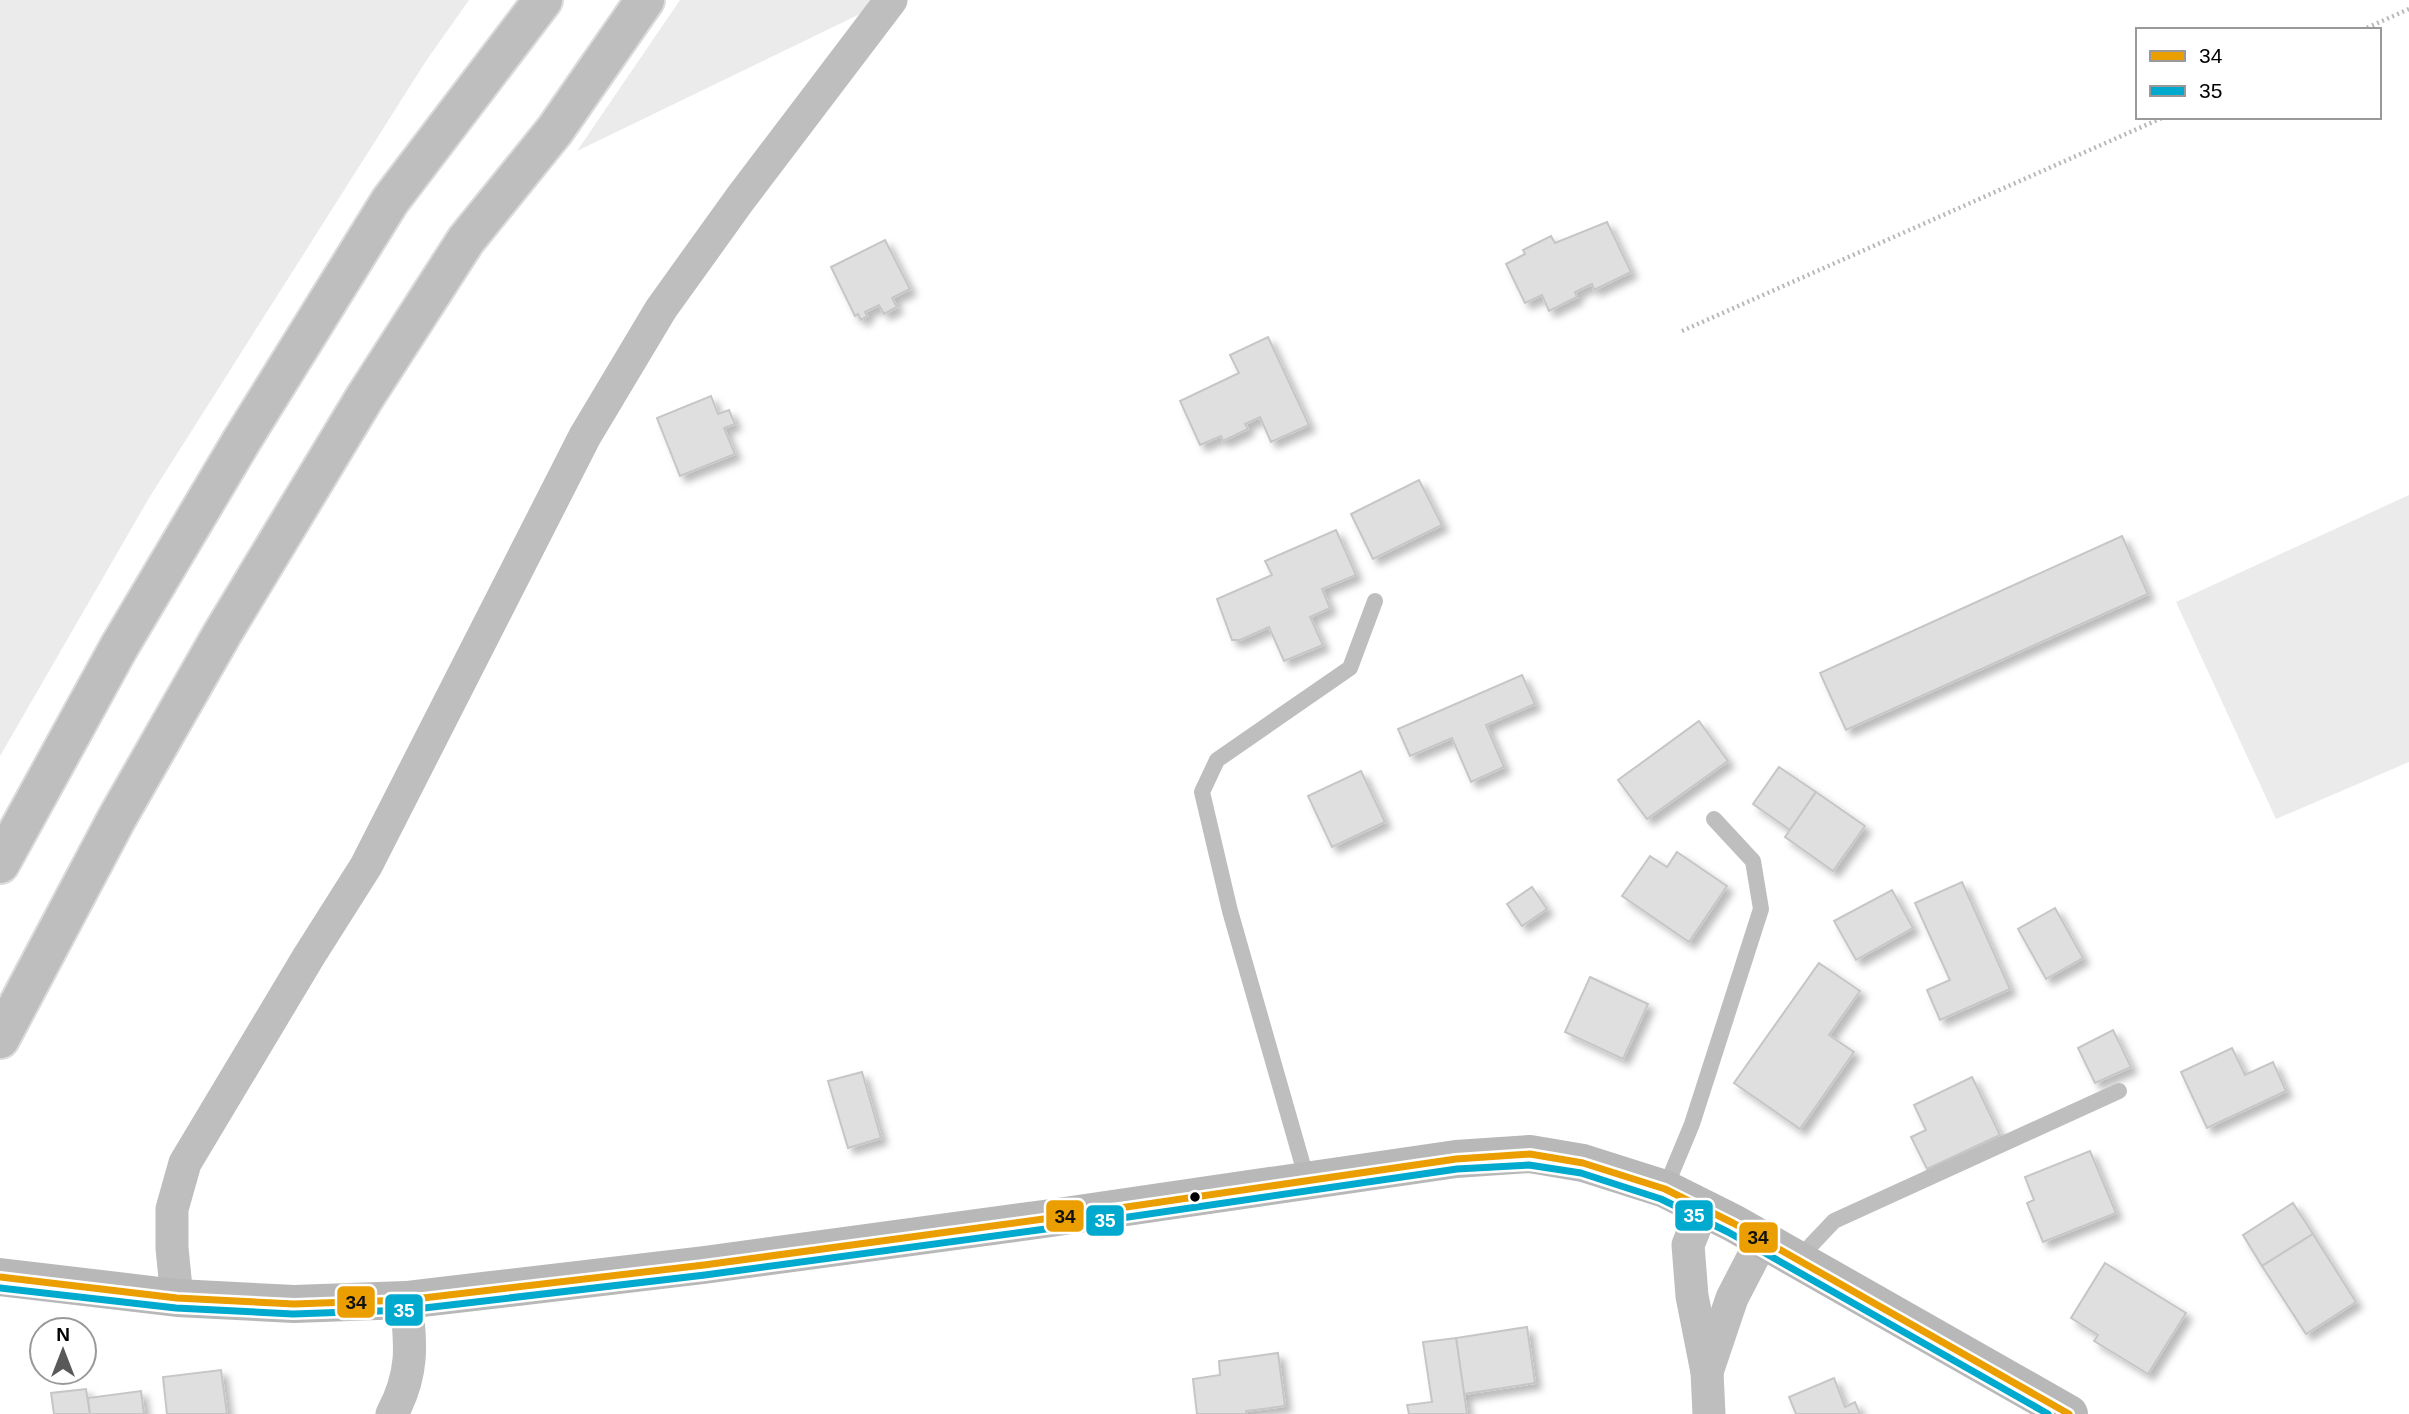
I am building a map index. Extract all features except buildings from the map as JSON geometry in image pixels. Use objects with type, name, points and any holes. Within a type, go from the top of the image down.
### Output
[{"type":"highway","points":[[0,864],[119,647],[242,440],[383,212],[543,0]]},
{"type":"highway","points":[[0,1039],[124,806],[222,634],[365,397],[466,240],[555,130],[645,0]]},
{"type":"street","points":[[177,1298],[172,1248],[172,1209],[185,1163],[366,866],[585,436],[662,309],[740,198],[891,0]]},
{"type":"street","points":[[18,1280],[177,1298],[294,1304],[406,1300],[731,1261],[1456,1159],[1530,1154],[1583,1163],[1665,1189],[1762,1240],[2069,1414]]},
{"type":"street","points":[[1703,1208],[1688,1245],[1692,1296],[1707,1372],[1709,1414]]},
{"type":"street","points":[[1707,1372],[1732,1298],[1762,1240]]},
{"type":"street","points":[[392,1414],[403,1393],[410,1364],[406,1300]]},
{"type":"lane","points":[[1307,1180],[1230,911],[1202,792],[1217,760],[1350,668],[1375,601]]},
{"type":"lane","points":[[1665,1189],[1692,1124],[1762,909],[1753,861],[1714,819]]},
{"type":"lane","points":[[1797,1260],[1834,1221],[2119,1091]]},
{"type":"path","points":[[2366,28],[2409,9]]},
{"type":"path","points":[[1682,331],[2159,119]]},
{"type":"shaded area","points":[[0,0],[469,0],[426,61],[149,498],[0,756]]},
{"type":"shaded area","points":[[680,0],[872,0],[864,12],[577,151]]},
{"type":"shaded area","points":[[2409,495],[2409,762],[2276,819],[2176,602]]},
{"type":"transit line","name":"34","points":[[0,1277],[177,1298],[294,1304],[406,1300],[704,1265],[1456,1159],[1530,1154],[1583,1163],[1665,1189],[1733,1223],[2069,1414]]},
{"type":"transit line","name":"35","points":[[0,1288],[176,1308],[293,1314],[407,1310],[705,1275],[1457,1169],[1529,1165],[1581,1173],[1661,1199],[1728,1232],[2048,1414]]}]
